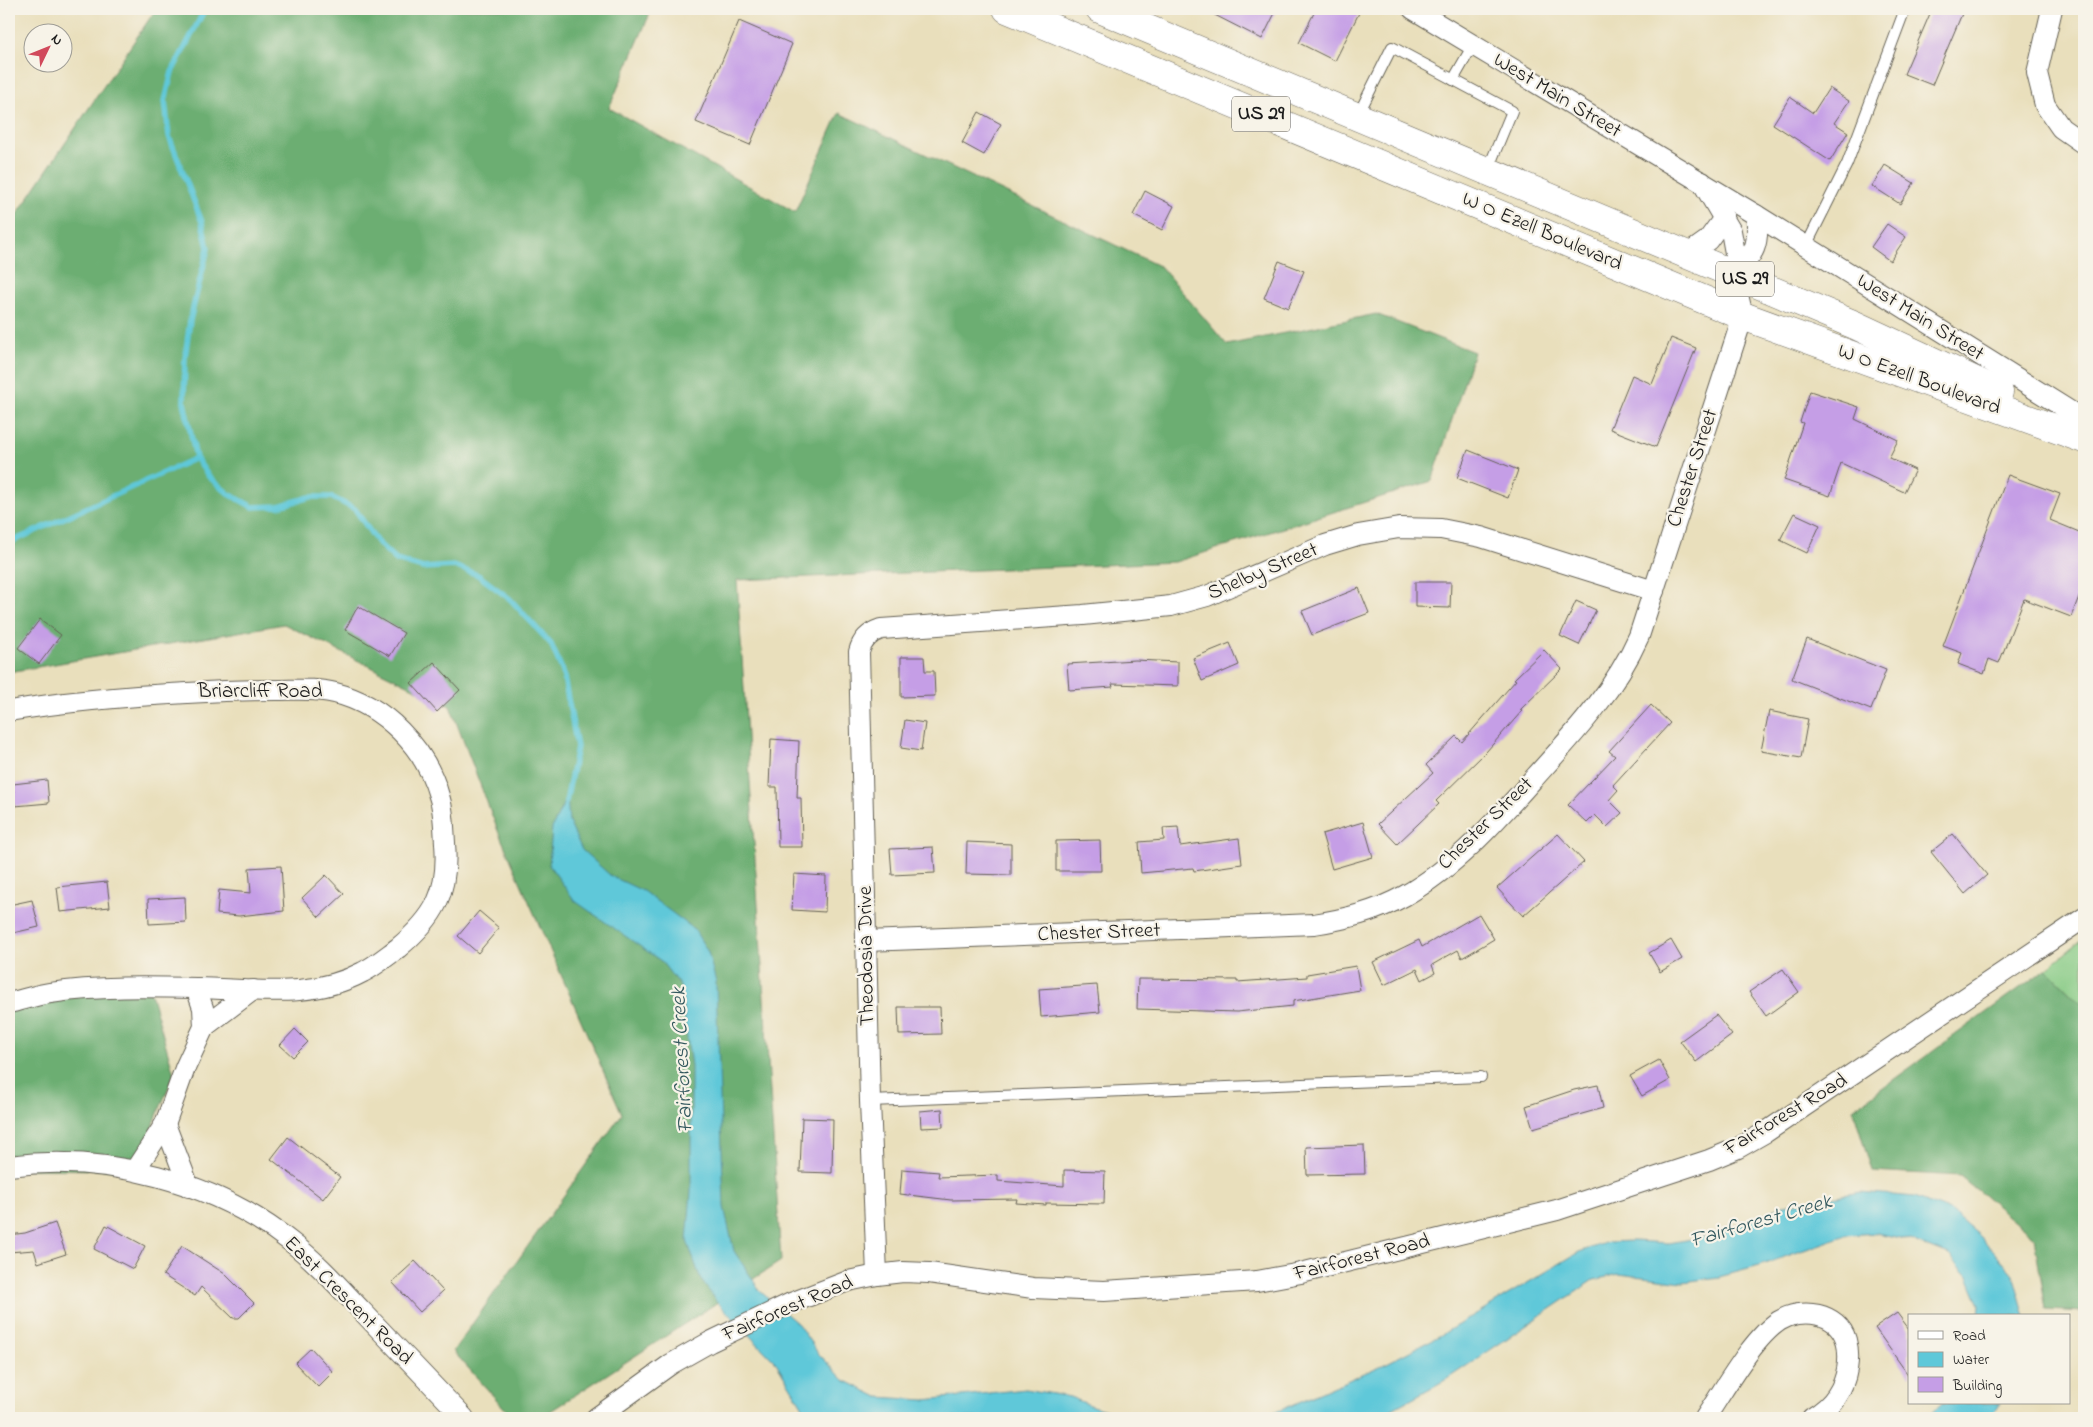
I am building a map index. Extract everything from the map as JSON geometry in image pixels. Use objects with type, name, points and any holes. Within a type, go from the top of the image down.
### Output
[{"type":"main road","name":"W O Ezell Boulevard","points":[[1007,9],[1742,316],[2084,439]]},
{"type":"main road","name":"W O Ezell Boulevard","points":[[1100,9],[1855,325],[2084,432]]},
{"type":"main road","points":[[1303,132],[1319,100]]},
{"type":"main road","points":[[1514,220],[1529,188]]},
{"type":"street","name":"West Main Street","points":[[1413,9],[1756,215],[2084,420]]},
{"type":"street","points":[[2052,9],[2037,74],[2045,105],[2061,128],[2084,144]]},
{"type":"street","name":"West Main Street","points":[[1702,182],[1731,231],[1734,242],[1733,274]]},
{"type":"street","points":[[1733,274],[1746,263],[1755,248],[1759,232],[1756,215]]},
{"type":"street","points":[[1687,255],[1708,240],[1724,218]]},
{"type":"street","name":"Chester Street","points":[[866,941],[1314,924],[1346,919],[1376,910],[1405,896],[1431,878],[1468,848],[1502,814],[1569,739],[1620,674],[1639,636],[1742,316],[1733,274]]},
{"type":"street","name":"Shelby Street","points":[[865,638],[881,628],[1083,615],[1171,606],[1207,596],[1325,545],[1358,535],[1399,528],[1441,529],[1481,538],[1654,591]]},
{"type":"street","name":"Theodosia Drive","points":[[865,638],[859,652],[870,1101],[877,1275]]},
{"type":"street","name":"Briarcliff Road","points":[[9,711],[124,697],[217,691],[309,690],[333,692],[356,700],[378,712],[411,743],[424,760],[434,779],[440,799],[446,865],[442,888],[434,910],[420,928],[394,951],[365,971],[348,979],[312,990],[294,992],[196,988],[98,988],[47,993],[9,1003]]},
{"type":"street","name":"Fairforest Road","points":[[596,1418],[670,1364],[736,1329],[791,1303],[848,1281],[903,1272],[928,1273],[1033,1288],[1068,1290],[1104,1291],[1234,1284],[1301,1273],[1557,1210],[1709,1160],[1738,1148],[1766,1132],[2084,918]]},
{"type":"street","points":[[196,988],[203,1008],[204,1027]]},
{"type":"street","points":[[135,1170],[165,1124],[184,1068],[204,1027],[253,990]]},
{"type":"street","points":[[165,1124],[189,1187]]},
{"type":"street","name":"East Crescent Road","points":[[9,1166],[29,1163],[72,1163],[135,1170],[212,1194],[253,1215],[292,1242],[326,1273],[464,1418]]},
{"type":"street","points":[[1705,1418],[1752,1349],[1769,1330],[1791,1315],[1804,1312],[1817,1314],[1829,1319],[1839,1328],[1846,1339],[1849,1358],[1846,1377],[1838,1394],[1826,1409],[1812,1418]]},
{"type":"lane","points":[[1806,246],[1847,164],[1904,9]]},
{"type":"lane","points":[[1453,80],[1472,45]]},
{"type":"lane","points":[[1357,116],[1392,47],[1512,111],[1488,170]]},
{"type":"lane","points":[[870,1101],[1481,1077]]},
{"type":"green space","points":[[156,9],[652,9],[609,108],[795,212],[839,113],[1161,267],[1227,345],[1376,314],[1474,352],[1432,481],[1175,562],[737,580],[781,1261],[540,1418],[513,1418],[453,1351],[622,1114],[498,831],[450,706],[284,624],[9,672],[9,226]]},
{"type":"green space","points":[[2084,938],[2084,1006],[2046,969]]},
{"type":"green space","points":[[2046,969],[2084,1006],[2084,1312],[2046,1310],[2034,1237],[1960,1176],[1872,1171],[1853,1109]]},
{"type":"green space","points":[[149,986],[174,1074],[135,1170],[9,1169],[9,1005]]},
{"type":"water","points":[[567,796],[569,822],[582,850],[611,876],[643,891],[694,929],[708,952],[716,982],[724,1207],[734,1251],[761,1292],[798,1324],[818,1353],[844,1380],[878,1397],[925,1400],[1026,1389],[1070,1397],[1095,1407],[1134,1418],[814,1418],[806,1412],[777,1364],[718,1303],[701,1280],[687,1241],[691,1191],[691,1066],[680,986],[661,961],[575,901],[549,865],[552,828]]},
{"type":"water","points":[[1861,1192],[1915,1197],[1952,1212],[1981,1237],[2013,1274],[2024,1314],[1979,1314],[1980,1305],[1968,1276],[1949,1255],[1914,1241],[1877,1233],[1846,1235],[1756,1267],[1719,1277],[1683,1282],[1619,1274],[1594,1280],[1447,1379],[1376,1418],[1251,1418],[1281,1410],[1387,1363],[1441,1335],[1579,1252],[1608,1242],[1669,1243],[1704,1237],[1736,1228],[1784,1205]]},
{"type":"water","points":[[1941,1404],[1999,1404],[1991,1418],[1926,1418]]},
{"type":"building","points":[[1203,9],[1277,9],[1262,39]]},
{"type":"building","points":[[1316,9],[1361,9],[1335,61],[1299,43]]},
{"type":"building","points":[[1932,9],[1964,9],[1932,85],[1904,74]]},
{"type":"building","points":[[739,21],[792,44],[750,145],[696,122]]},
{"type":"building","points":[[1829,88],[1849,101],[1834,123],[1848,132],[1830,161],[1773,124],[1790,97],[1813,113]]},
{"type":"building","points":[[979,112],[1001,124],[984,155],[962,143]]},
{"type":"building","points":[[1885,165],[1914,183],[1900,204],[1872,186]]},
{"type":"building","points":[[1145,191],[1174,206],[1162,230],[1133,215]]},
{"type":"building","points":[[1887,224],[1906,237],[1890,261],[1871,247]]},
{"type":"building","points":[[1279,261],[1304,271],[1288,308],[1264,298]]},
{"type":"building","points":[[1671,338],[1696,348],[1656,447],[1610,429],[1632,375],[1652,384]]},
{"type":"building","points":[[1810,391],[1859,407],[1855,419],[1898,440],[1889,458],[1915,470],[1904,492],[1841,463],[1830,496],[1784,480],[1803,423],[1800,422]]},
{"type":"building","points":[[1468,450],[1518,470],[1508,498],[1457,478]]},
{"type":"building","points":[[2008,475],[2060,494],[2050,520],[2084,534],[2084,584],[2071,617],[2024,599],[1999,663],[1989,659],[1984,674],[1958,664],[1962,653],[1943,646]]},
{"type":"building","points":[[1794,513],[1820,525],[1807,553],[1780,540]]},
{"type":"building","points":[[1415,582],[1451,582],[1450,608],[1415,607]]},
{"type":"building","points":[[1359,588],[1369,613],[1312,635],[1302,611]]},
{"type":"building","points":[[1576,601],[1596,610],[1579,645],[1560,636]]},
{"type":"building","points":[[358,606],[404,633],[390,656],[345,630]]},
{"type":"building","points":[[40,619],[61,635],[39,664],[18,648]]},
{"type":"building","points":[[1807,639],[1886,670],[1871,710],[1792,679]]},
{"type":"building","points":[[1230,643],[1239,665],[1202,681],[1193,658]]},
{"type":"building","points":[[1544,650],[1562,669],[1520,710],[1522,711],[1486,752],[1436,801],[1439,804],[1397,844],[1378,824],[1433,773],[1426,765],[1456,736],[1462,742],[1516,680],[1514,679]]},
{"type":"building","points":[[901,657],[924,657],[925,671],[934,671],[935,696],[901,697]]},
{"type":"building","points":[[1135,660],[1178,662],[1178,686],[1112,684],[1113,687],[1069,690],[1067,664]]},
{"type":"building","points":[[434,662],[460,690],[437,712],[411,683]]},
{"type":"building","points":[[1651,705],[1670,723],[1613,785],[1618,790],[1609,800],[1622,813],[1607,827],[1595,815],[1587,823],[1568,805],[1615,756],[1609,751]]},
{"type":"building","points":[[1769,711],[1808,719],[1801,758],[1761,751]]},
{"type":"building","points":[[905,720],[925,723],[921,751],[901,748]]},
{"type":"building","points":[[771,739],[799,741],[797,798],[801,798],[802,847],[778,847],[777,787],[769,787]]},
{"type":"building","points":[[47,780],[49,803],[15,806],[13,784]]},
{"type":"building","points":[[1363,822],[1373,857],[1332,869],[1322,834]]},
{"type":"building","points":[[1178,827],[1180,846],[1239,838],[1242,864],[1194,871],[1193,868],[1141,873],[1139,842],[1164,840],[1163,828]]},
{"type":"building","points":[[1558,834],[1584,862],[1523,916],[1497,888]]},
{"type":"building","points":[[1953,834],[1987,875],[1965,894],[1931,852]]},
{"type":"building","points":[[1100,840],[1101,871],[1056,871],[1056,841]]},
{"type":"building","points":[[967,842],[1011,844],[1011,875],[966,874]]},
{"type":"building","points":[[933,847],[935,873],[892,875],[890,849]]},
{"type":"building","points":[[281,866],[284,911],[239,916],[217,914],[219,890],[251,893],[249,868]]},
{"type":"building","points":[[794,874],[826,876],[825,912],[792,910]]},
{"type":"building","points":[[326,875],[344,894],[319,917],[302,898]]},
{"type":"building","points":[[107,882],[110,907],[60,912],[57,887]]},
{"type":"building","points":[[185,897],[186,922],[149,924],[148,899]]},
{"type":"building","points":[[32,900],[39,927],[13,933],[9,916],[9,905]]},
{"type":"building","points":[[479,911],[499,928],[478,953],[458,936]]},
{"type":"building","points":[[1479,914],[1494,939],[1462,958],[1458,950],[1432,965],[1435,973],[1422,980],[1417,969],[1384,985],[1373,962],[1419,940],[1422,947]]},
{"type":"building","points":[[1671,940],[1682,959],[1660,972],[1649,953]]},
{"type":"building","points":[[1356,966],[1360,990],[1293,1001],[1293,1006],[1237,1012],[1137,1009],[1138,979],[1237,980],[1237,982],[1307,977],[1307,974]]},
{"type":"building","points":[[1783,969],[1799,992],[1766,1016],[1749,992]]},
{"type":"building","points":[[1097,985],[1100,1012],[1041,1017],[1039,989]]},
{"type":"building","points":[[898,1007],[940,1007],[941,1034],[899,1035]]},
{"type":"building","points":[[1716,1015],[1732,1035],[1696,1062],[1680,1041]]},
{"type":"building","points":[[295,1029],[308,1042],[293,1057],[280,1045]]},
{"type":"building","points":[[1659,1060],[1670,1080],[1642,1096],[1630,1076]]},
{"type":"building","points":[[1598,1085],[1603,1108],[1533,1128],[1526,1106],[1574,1090]]},
{"type":"building","points":[[942,1109],[943,1127],[921,1128],[920,1111]]},
{"type":"building","points":[[802,1118],[833,1119],[832,1173],[800,1172]]},
{"type":"building","points":[[288,1137],[340,1177],[323,1199],[271,1159]]},
{"type":"building","points":[[1364,1145],[1365,1174],[1307,1175],[1306,1147]]},
{"type":"building","points":[[902,1169],[939,1172],[938,1177],[998,1175],[998,1181],[1064,1186],[1064,1170],[1105,1171],[1104,1204],[1046,1203],[1046,1205],[1016,1203],[1017,1199],[951,1200],[900,1194]]},
{"type":"building","points":[[55,1223],[66,1254],[38,1263],[34,1250],[9,1252],[9,1235],[25,1233]]},
{"type":"building","points":[[106,1225],[145,1246],[133,1269],[94,1249]]},
{"type":"building","points":[[182,1246],[225,1274],[254,1303],[239,1318],[233,1318],[201,1287],[195,1296],[163,1275]]},
{"type":"building","points":[[415,1261],[443,1291],[420,1312],[392,1282]]},
{"type":"building","points":[[1897,1313],[1908,1328],[1908,1375],[1875,1328]]},
{"type":"building","points":[[311,1348],[333,1372],[318,1387],[295,1363]]},
{"type":"waterway","name":"Fairforest Creek","points":[[205,9],[172,72],[165,101],[169,136],[202,222],[208,248],[190,320],[185,358],[184,402],[196,458],[209,477],[229,494],[253,507],[279,506],[310,497],[331,497],[355,509],[377,542],[396,560],[423,568],[454,566],[478,575],[510,599],[551,644],[563,672],[577,747],[566,802]]},
{"type":"waterway","points":[[9,543],[196,458]]}]
